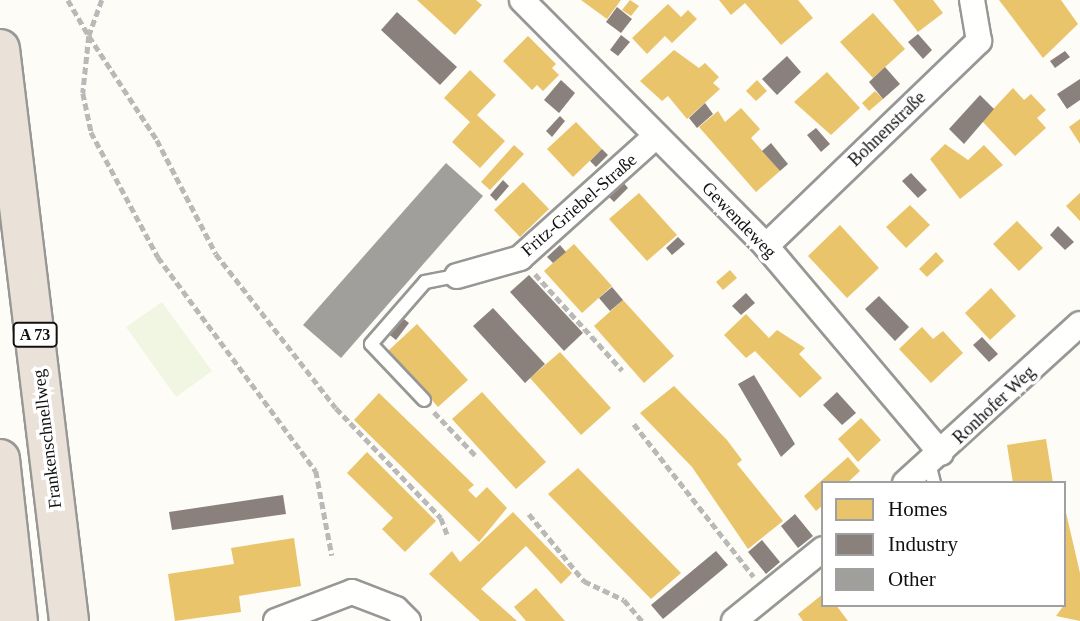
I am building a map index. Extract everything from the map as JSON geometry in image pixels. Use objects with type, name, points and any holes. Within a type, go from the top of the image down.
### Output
[{"type":"highway","name":"Frankenschnellweg","points":[[0,49],[69,621]]},
{"type":"highway","points":[[0,459],[18,621]]},
{"type":"street","name":"Gewendeweg","points":[[522,0],[765,246],[935,466]]},
{"type":"street","name":"Bohnenstraße","points":[[765,246],[979,41],[972,0]]},
{"type":"street","name":"Fritz-Griebel-Straße","points":[[457,276],[520,258],[656,136]]},
{"type":"street","name":"Ronhofer Weg","points":[[909,481],[935,466],[1080,324]]},
{"type":"street","points":[[734,621],[821,551]]},
{"type":"street","points":[[276,621],[352,592],[396,609],[408,621]]},
{"type":"lane","points":[[424,401],[371,344],[425,282],[457,276]]},
{"type":"path","points":[[68,0],[157,140],[216,254],[335,408],[442,518],[448,536]]},
{"type":"path","points":[[102,0],[89,36],[83,93],[90,132],[159,257],[316,471],[332,556]]},
{"type":"path","points":[[520,258],[622,370]]},
{"type":"path","points":[[424,401],[477,457]]},
{"type":"path","points":[[634,424],[767,594]]},
{"type":"path","points":[[529,514],[584,581],[624,600],[642,621]]},
{"type":"green space","points":[[162,302],[212,371],[176,397],[126,327]]},
{"type":"building: Homes","points":[[417,0],[476,0],[482,5],[455,35]]},
{"type":"building: Homes","points":[[581,0],[621,0],[607,19]]},
{"type":"building: Homes","points":[[630,0],[639,6],[631,16],[622,10]]},
{"type":"building: Homes","points":[[719,0],[798,0],[813,18],[781,45],[745,3],[731,15]]},
{"type":"building: Homes","points":[[893,0],[933,0],[943,13],[918,32]]},
{"type":"building: Homes","points":[[999,0],[1061,0],[1078,24],[1043,58]]},
{"type":"building: Homes","points":[[668,4],[681,17],[688,10],[697,19],[672,43],[665,36],[647,54],[632,38]]},
{"type":"building: Homes","points":[[873,13],[905,49],[873,78],[840,42]]},
{"type":"building: Homes","points":[[528,36],[556,64],[552,68],[559,75],[543,91],[537,85],[532,90],[503,61]]},
{"type":"building: Homes","points":[[674,50],[699,68],[705,63],[719,77],[713,83],[720,89],[687,119],[668,96],[662,101],[640,81]]},
{"type":"building: Homes","points":[[470,70],[496,95],[477,115],[505,141],[480,168],[452,142],[470,122],[444,98]]},
{"type":"building: Homes","points":[[827,72],[860,108],[831,135],[794,102]]},
{"type":"building: Homes","points":[[757,80],[767,91],[756,101],[746,91]]},
{"type":"building: Homes","points":[[1013,88],[1024,100],[1031,94],[1046,110],[1037,118],[1046,128],[1015,156],[982,121]]},
{"type":"building: Homes","points":[[875,91],[883,99],[869,111],[862,103]]},
{"type":"building: Homes","points":[[741,108],[760,129],[751,138],[780,171],[756,192],[699,127],[718,111],[725,122]]},
{"type":"building: Homes","points":[[1080,119],[1080,144],[1069,127]]},
{"type":"building: Homes","points":[[576,122],[602,149],[573,177],[547,149]]},
{"type":"building: Homes","points":[[945,144],[968,160],[984,145],[1003,165],[960,199],[930,159]]},
{"type":"building: Homes","points":[[514,145],[524,154],[490,190],[481,182]]},
{"type":"building: Homes","points":[[523,182],[549,209],[520,237],[494,210]]},
{"type":"building: Homes","points":[[639,193],[677,235],[647,261],[609,219]]},
{"type":"building: Homes","points":[[1080,193],[1080,221],[1066,206]]},
{"type":"building: Homes","points":[[910,205],[930,225],[906,248],[886,227]]},
{"type":"building: Homes","points":[[1017,221],[1043,248],[1019,271],[993,244]]},
{"type":"building: Homes","points":[[840,225],[879,268],[847,298],[808,256]]},
{"type":"building: Homes","points":[[574,244],[612,286],[582,313],[544,271]]},
{"type":"building: Homes","points":[[936,252],[944,261],[927,277],[919,269]]},
{"type":"building: Homes","points":[[730,270],[737,278],[723,290],[716,282]]},
{"type":"building: Homes","points":[[991,288],[1016,316],[990,340],[965,313]]},
{"type":"building: Homes","points":[[623,300],[674,356],[644,383],[594,326]]},
{"type":"building: Homes","points":[[746,314],[769,338],[777,330],[805,348],[799,354],[822,378],[800,398],[755,351],[746,358],[724,335]]},
{"type":"building: Homes","points":[[417,324],[468,380],[438,407],[388,351]]},
{"type":"building: Homes","points":[[922,327],[933,339],[943,331],[963,353],[931,383],[899,349]]},
{"type":"building: Homes","points":[[560,352],[611,408],[581,435],[530,378]]},
{"type":"building: Homes","points":[[674,386],[727,440],[742,460],[737,464],[783,521],[748,549],[692,467],[640,413]]},
{"type":"building: Homes","points":[[482,392],[546,462],[516,489],[452,419]]},
{"type":"building: Homes","points":[[379,393],[474,485],[468,490],[476,498],[487,487],[507,508],[479,542],[354,420]]},
{"type":"building: Homes","points":[[861,418],[881,440],[858,462],[838,439]]},
{"type":"building: Homes","points":[[1046,439],[1053,481],[1013,481],[1007,445]]},
{"type":"building: Homes","points":[[367,452],[436,521],[405,552],[382,529],[393,518],[347,473]]},
{"type":"building: Homes","points":[[848,457],[860,471],[849,481],[821,481],[821,507],[816,511],[804,496]]},
{"type":"building: Homes","points":[[578,468],[681,573],[651,599],[548,494]]},
{"type":"building: Homes","points":[[513,512],[572,573],[561,584],[526,546],[481,589],[517,621],[480,621],[429,574],[452,551],[460,562]]},
{"type":"building: Homes","points":[[1066,513],[1080,573],[1080,621],[1056,616],[1063,607],[1066,607]]},
{"type":"building: Homes","points":[[294,538],[301,586],[239,596],[241,612],[175,621],[168,574],[234,564],[231,548]]},
{"type":"building: Homes","points":[[536,588],[565,621],[526,621],[514,607]]},
{"type":"building: Homes","points":[[821,596],[821,607],[838,607],[848,621],[803,621],[798,614]]},
{"type":"building: Industry","points":[[617,7],[632,19],[621,33],[606,22]]},
{"type":"building: Industry","points":[[397,12],[457,67],[440,85],[381,30]]},
{"type":"building: Industry","points":[[918,34],[932,50],[923,59],[908,42]]},
{"type":"building: Industry","points":[[621,35],[630,42],[618,56],[610,50]]},
{"type":"building: Industry","points":[[1065,51],[1070,57],[1055,68],[1050,61]]},
{"type":"building: Industry","points":[[787,56],[801,72],[777,95],[762,79]]},
{"type":"building: Industry","points":[[885,67],[900,84],[883,99],[869,82]]},
{"type":"building: Industry","points":[[1080,79],[1080,100],[1067,109],[1057,94]]},
{"type":"building: Industry","points":[[561,80],[575,93],[559,113],[544,100]]},
{"type":"building: Industry","points":[[980,95],[994,109],[964,144],[949,129]]},
{"type":"building: Industry","points":[[705,103],[713,114],[697,128],[689,118]]},
{"type":"building: Industry","points":[[560,116],[565,121],[552,137],[546,131]]},
{"type":"building: Industry","points":[[816,128],[830,144],[821,152],[807,135]]},
{"type":"building: Industry","points":[[771,143],[788,164],[780,171],[762,151]]},
{"type":"building: Industry","points":[[602,149],[608,155],[596,167],[590,161]]},
{"type":"building: Industry","points":[[911,173],[927,190],[918,198],[902,181]]},
{"type":"building: Industry","points":[[503,180],[509,186],[496,201],[490,195]]},
{"type":"building: Industry","points":[[622,181],[628,188],[614,202],[607,195]]},
{"type":"building: Industry","points":[[1058,226],[1074,242],[1065,250],[1050,235]]},
{"type":"building: Industry","points":[[678,237],[685,244],[672,255],[666,248]]},
{"type":"building: Industry","points":[[560,245],[566,252],[553,263],[547,257]]},
{"type":"building: Industry","points":[[529,275],[583,333],[564,351],[510,292]]},
{"type":"building: Industry","points":[[612,287],[623,300],[610,311],[599,298]]},
{"type":"building: Industry","points":[[746,293],[755,303],[741,315],[732,306]]},
{"type":"building: Industry","points":[[879,296],[909,327],[895,341],[865,309]]},
{"type":"building: Industry","points":[[493,308],[545,364],[525,383],[473,326]]},
{"type":"building: Industry","points":[[400,316],[409,323],[396,340],[386,332]]},
{"type":"building: Industry","points":[[982,337],[998,354],[989,362],[973,345]]},
{"type":"building: Industry","points":[[754,375],[795,444],[781,457],[738,384]]},
{"type":"building: Industry","points":[[837,392],[856,413],[842,425],[823,405]]},
{"type":"building: Industry","points":[[283,495],[286,514],[172,530],[169,512]]},
{"type":"building: Industry","points":[[795,514],[813,536],[798,548],[781,526]]},
{"type":"building: Industry","points":[[762,540],[780,562],[766,574],[748,552]]},
{"type":"building: Industry","points":[[716,551],[728,565],[663,619],[651,605]]},
{"type":"building: Other","points":[[446,163],[483,196],[341,358],[303,325]]}]
